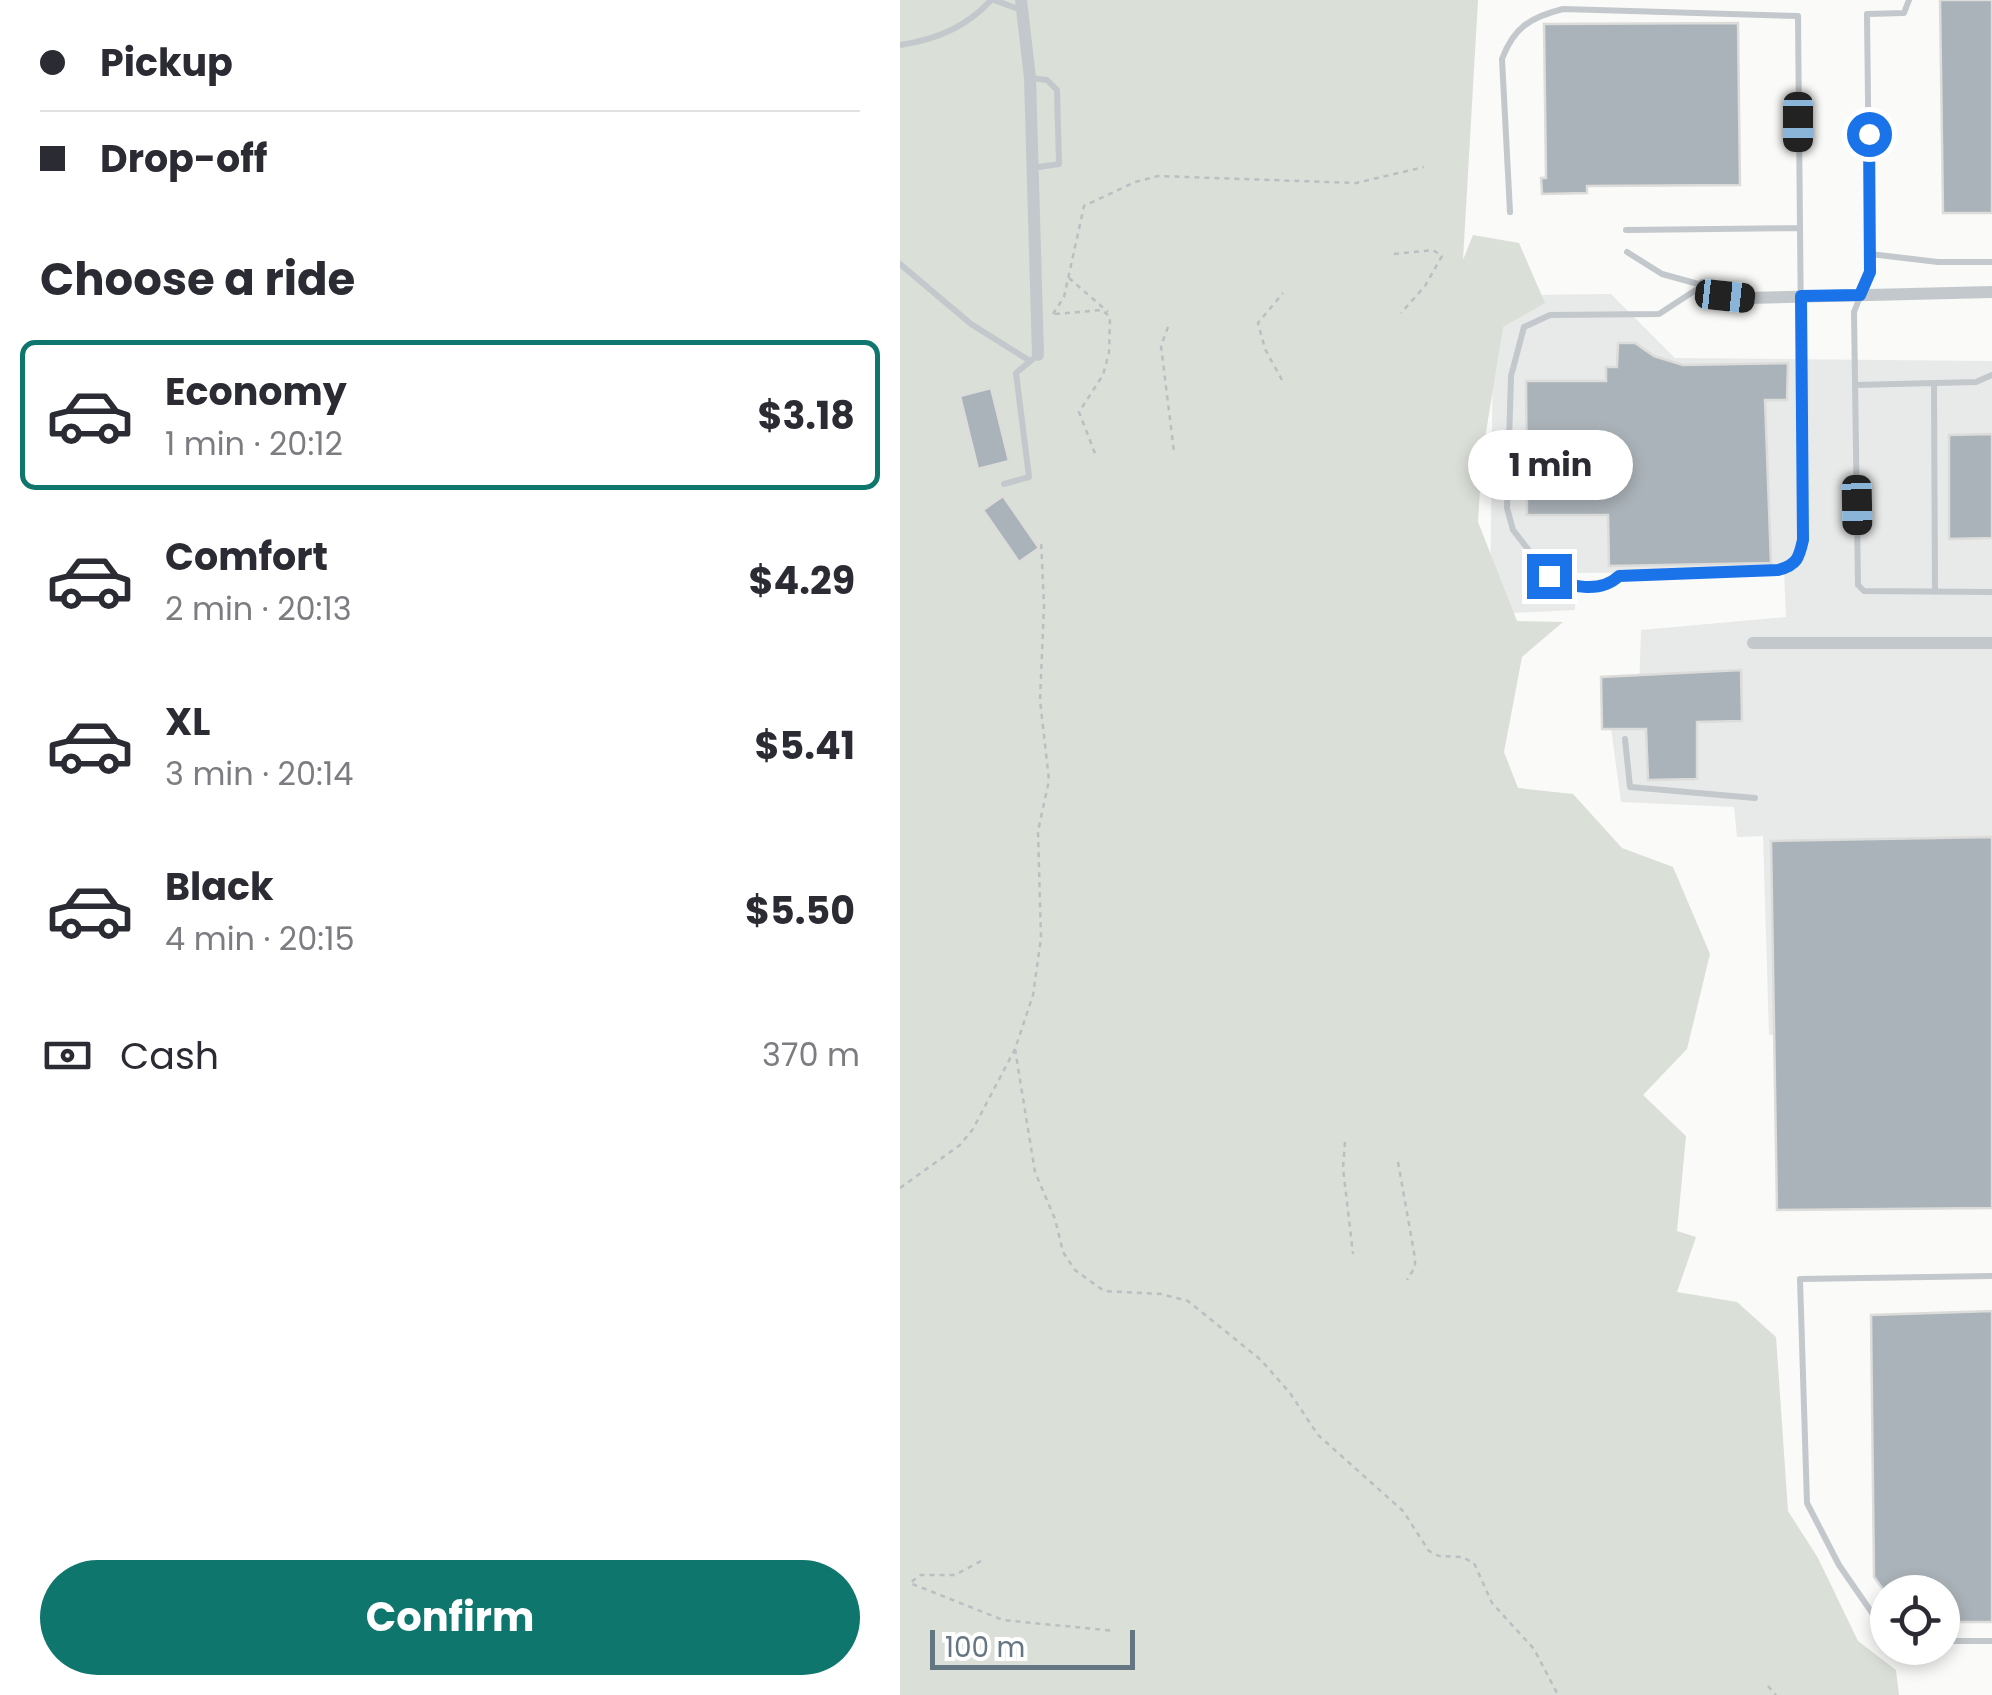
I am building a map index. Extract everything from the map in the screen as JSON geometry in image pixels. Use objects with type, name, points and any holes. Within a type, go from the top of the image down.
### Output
[{"type":"street","points":[[1021,5],[1030,78],[1034,358]]},
{"type":"street","points":[[1703,285],[1725,296],[1992,292]]},
{"type":"street","points":[[1753,643],[1992,644]]},
{"type":"lane","points":[[900,45],[926,42],[960,26],[992,0],[1021,5]]},
{"type":"lane","points":[[1908,0],[1904,14],[1868,14],[1870,272],[1854,312],[1858,585],[1864,591],[1992,592]]},
{"type":"lane","points":[[1510,212],[1502,59],[1510,37],[1532,17],[1563,10],[1798,16],[1803,540],[1799,559],[1778,570],[1619,576],[1608,585],[1568,586],[1549,576],[1522,542],[1508,508],[1511,376],[1524,327],[1550,315],[1659,314],[1703,285]]},
{"type":"lane","points":[[1030,78],[1047,80],[1057,90],[1059,164],[1030,168]]},
{"type":"lane","points":[[1626,230],[1799,228]]},
{"type":"lane","points":[[1627,252],[1662,274],[1703,285]]},
{"type":"lane","points":[[1870,254],[1938,262],[1992,262]]},
{"type":"lane","points":[[900,264],[971,324],[1034,358],[1016,373],[1028,477],[1004,484]]},
{"type":"lane","points":[[1855,386],[1976,382],[1992,375]]},
{"type":"lane","points":[[1934,384],[1935,592]]},
{"type":"lane","points":[[1625,739],[1630,788],[1755,798]]},
{"type":"lane","points":[[1870,1610],[1838,1565],[1807,1502],[1800,1279],[1992,1276]]},
{"type":"lane","points":[[1960,1641],[1992,1640]]},
{"type":"path","points":[[1109,313],[1052,314],[1064,297],[1084,206],[1150,177],[1356,182],[1424,168]]},
{"type":"path","points":[[1394,254],[1433,250],[1442,256],[1426,286],[1401,314]]},
{"type":"path","points":[[1066,277],[1078,282],[1109,313],[1106,365],[1080,412],[1096,456]]},
{"type":"path","points":[[1282,294],[1258,323],[1264,349],[1282,380]]},
{"type":"path","points":[[1168,327],[1161,346],[1174,452]]},
{"type":"path","points":[[900,1188],[968,1137],[1015,1049],[1038,968],[1038,831],[1049,780],[1040,700],[1044,606],[1041,540]]},
{"type":"path","points":[[1015,1049],[1035,1172],[1055,1219],[1063,1252],[1075,1270],[1104,1291],[1161,1294],[1188,1301],[1261,1360],[1290,1392],[1318,1435],[1403,1511],[1429,1551],[1474,1563],[1492,1604],[1534,1649],[1558,1695]]},
{"type":"path","points":[[1345,1142],[1343,1168],[1352,1254]]},
{"type":"path","points":[[1398,1162],[1415,1258],[1415,1267],[1407,1280]]},
{"type":"path","points":[[981,1561],[955,1576],[916,1576],[910,1583],[1003,1620],[1115,1631]]},
{"type":"path","points":[[1768,1686],[1776,1695]]},
{"type":"shaded area","points":[[900,0],[1478,0],[1463,260],[1473,235],[1519,243],[1545,303],[1503,327],[1482,457],[1478,522],[1517,621],[1563,622],[1522,657],[1504,752],[1518,788],[1573,794],[1622,848],[1673,867],[1710,954],[1687,1049],[1643,1095],[1686,1136],[1677,1231],[1696,1237],[1677,1292],[1737,1302],[1776,1337],[1788,1511],[1818,1558],[1858,1641],[1870,1650],[1870,1665],[1889,1665],[1896,1670],[1899,1695],[900,1695]]},
{"type":"shaded area","points":[[1611,294],[1675,358],[1992,361],[1992,1030],[1769,1035],[1763,836],[1737,837],[1734,807],[1621,802],[1611,728],[1638,725],[1641,630],[1786,617],[1784,572],[1576,573],[1575,610],[1490,614],[1493,331],[1514,295]]},
{"type":"building","points":[[1940,0],[1992,0],[1992,213],[1943,213]]},
{"type":"building","points":[[1738,23],[1740,185],[1587,186],[1587,193],[1542,194],[1541,178],[1546,178],[1544,24]]},
{"type":"building","points":[[1618,343],[1635,343],[1654,356],[1683,365],[1788,363],[1787,400],[1765,400],[1771,563],[1609,566],[1608,515],[1527,515],[1526,381],[1606,381],[1606,367],[1617,367]]},
{"type":"building","points":[[991,388],[1009,461],[978,469],[960,396]]},
{"type":"building","points":[[1992,434],[1992,538],[1949,539],[1949,435]]},
{"type":"building","points":[[1003,496],[1039,548],[1019,562],[983,510]]},
{"type":"building","points":[[1741,670],[1742,721],[1697,722],[1697,779],[1648,780],[1646,729],[1602,729],[1601,677]]},
{"type":"building","points":[[1992,837],[1992,1208],[1777,1210],[1771,841]]},
{"type":"building","points":[[1992,1311],[1992,1622],[1960,1622],[1960,1575],[1874,1575],[1871,1315]]},
{"type":"route","points":[[1549,576],[1568,586],[1608,585],[1619,576],[1778,570],[1799,559],[1803,540],[1801,296],[1860,295],[1870,272],[1869,134]]}]
